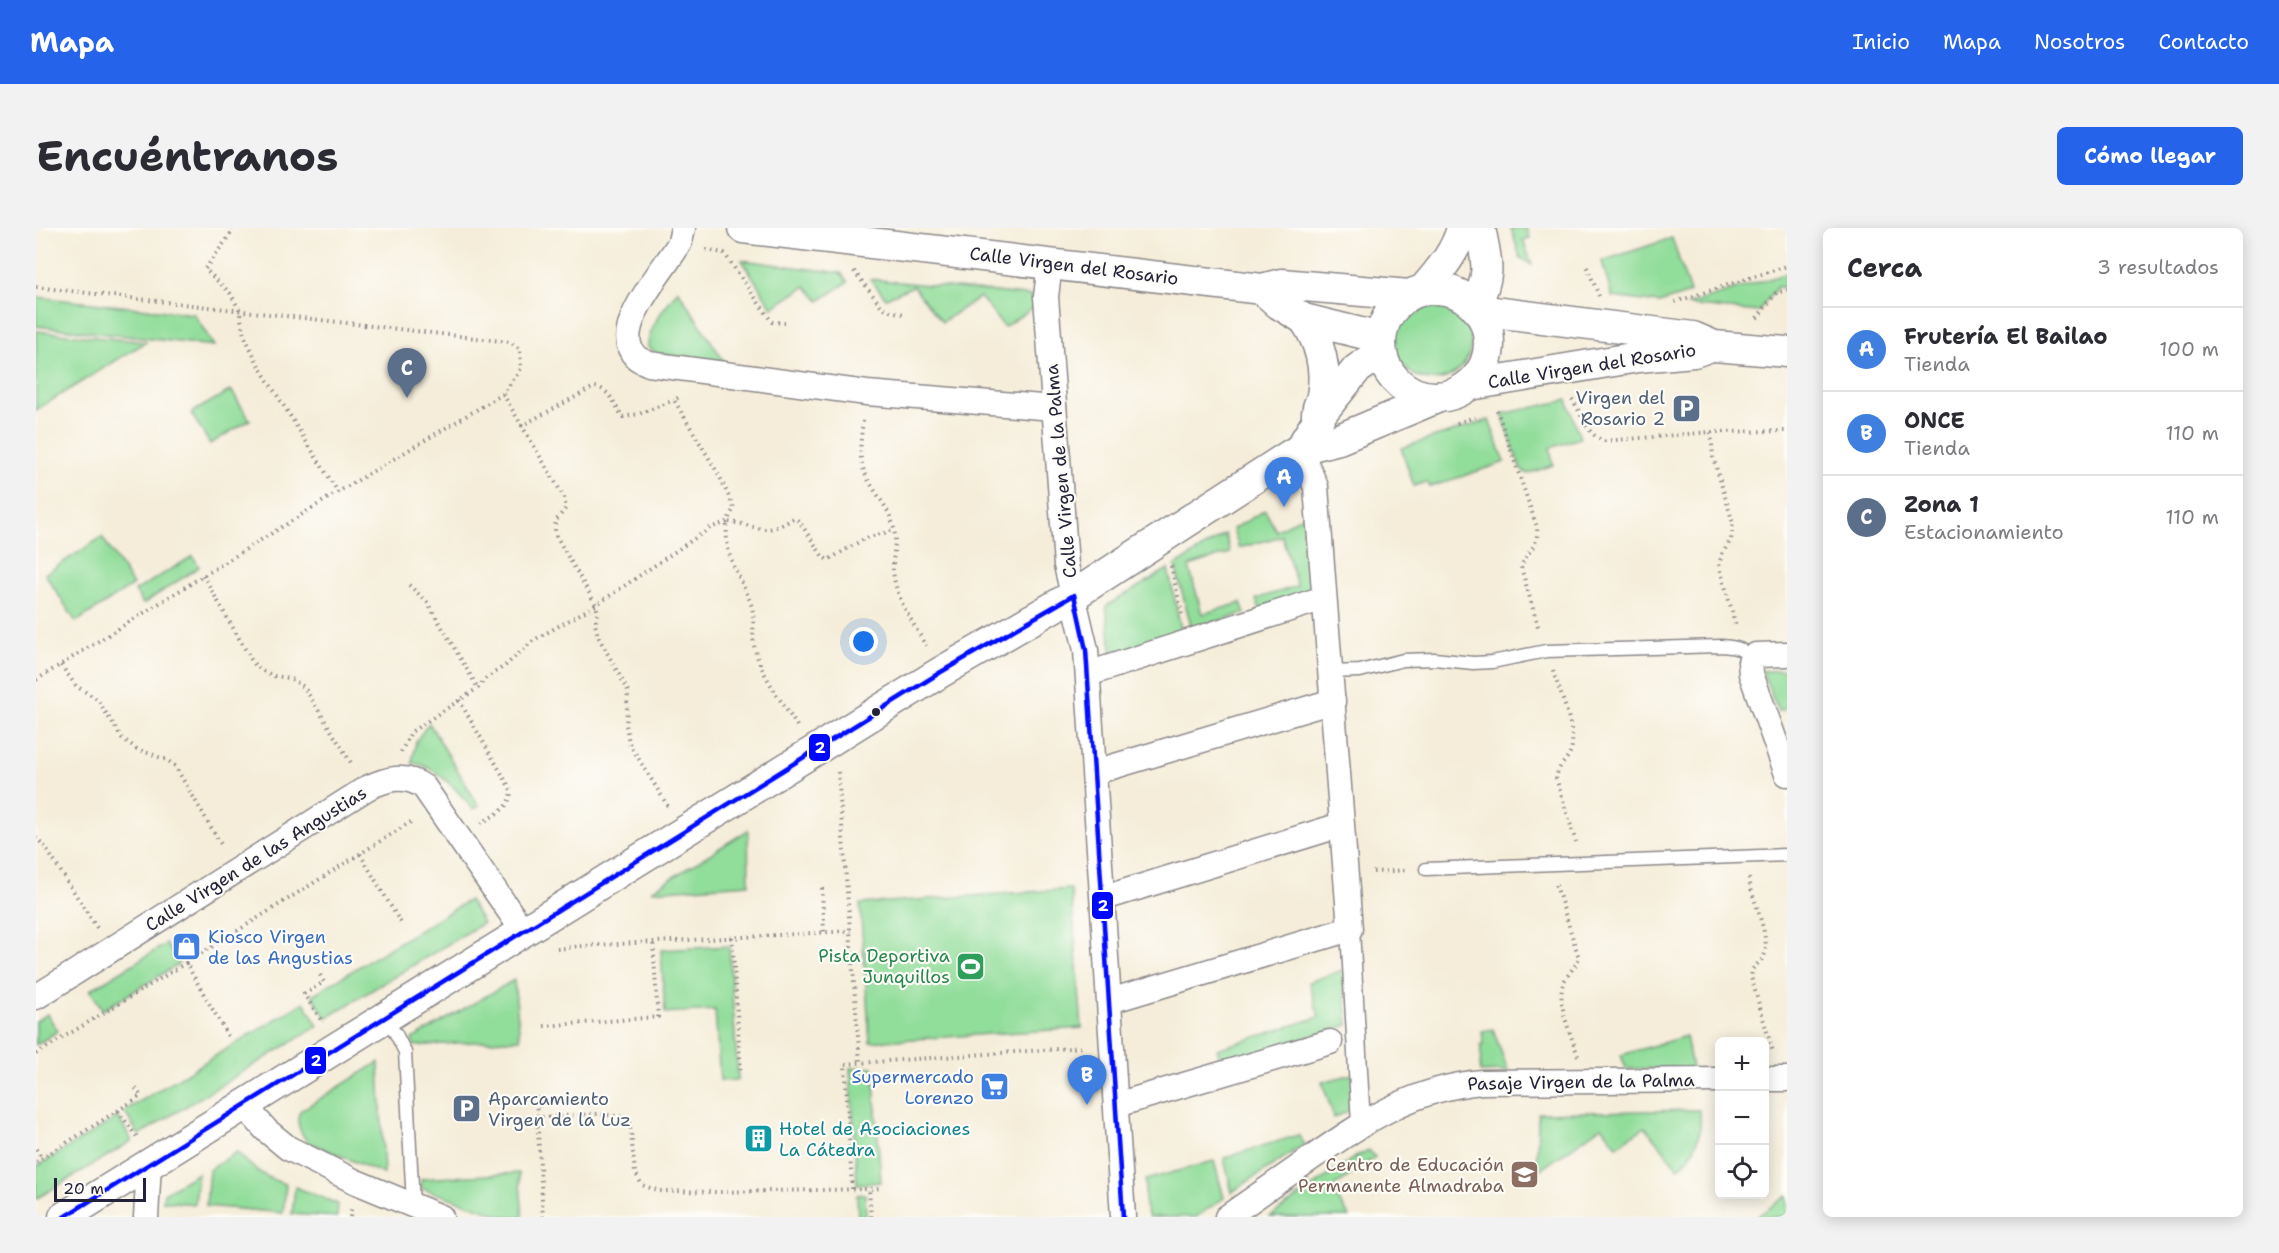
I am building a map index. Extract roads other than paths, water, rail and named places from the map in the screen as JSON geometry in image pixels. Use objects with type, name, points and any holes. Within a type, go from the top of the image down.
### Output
[{"type":"street","points":[[1417,292],[1443,289],[1460,295],[1477,308],[1486,324],[1490,340],[1481,372],[1470,385],[1452,395],[1423,396],[1408,391],[1395,381],[1386,367],[1381,345],[1387,316],[1396,304],[1417,292],[1446,263],[1459,241],[1462,228]]},
{"type":"street","points":[[1477,308],[1488,276],[1480,228]]},
{"type":"street","points":[[679,237],[638,305],[630,332],[630,346],[636,357],[649,364],[867,393],[1054,408]]},
{"type":"street","name":"Calle Virgen del Rosario","points":[[739,241],[1050,263],[1262,289],[1281,284],[1417,292]]},
{"type":"street","name":"Calle Virgen de la Palma","points":[[1050,263],[1046,297],[1066,565],[1086,650],[1104,898],[1123,1217]]},
{"type":"street","points":[[1262,289],[1279,304],[1304,319],[1381,345]]},
{"type":"street","name":"Calle Virgen del Rosario","points":[[1477,308],[1693,336],[1714,346],[1787,352]]},
{"type":"street","points":[[1304,319],[1314,332],[1319,344],[1323,368],[1322,399],[1316,408],[1317,422]]},
{"type":"street","points":[[1300,449],[1356,370],[1381,345]]},
{"type":"street","name":"Calle Virgen del Rosario","points":[[1470,385],[1638,357],[1694,352],[1714,346]]},
{"type":"street","points":[[64,1217],[941,672],[1074,595],[1300,449],[1339,439],[1439,397]]},
{"type":"street","points":[[1300,449],[1316,487],[1350,929],[1361,1124]]},
{"type":"street","points":[[1088,674],[1324,598]]},
{"type":"street","points":[[1746,654],[1787,654]]},
{"type":"street","points":[[1746,654],[1787,774]]},
{"type":"street","points":[[1095,772],[1333,701]]},
{"type":"street","name":"Calle Virgen de las Angustias","points":[[36,997],[367,788],[394,778],[410,779],[418,783],[437,805],[524,931]]},
{"type":"street","points":[[1104,898],[1341,825]]},
{"type":"street","points":[[1110,1002],[1350,929]]},
{"type":"street","points":[[1116,1105],[1356,1034]]},
{"type":"street","name":"Pasaje Virgen de la Palma","points":[[1227,1217],[1361,1124],[1410,1099],[1463,1084],[1715,1080]]},
{"type":"street","points":[[244,1105],[266,1130],[288,1148],[354,1181],[441,1217]]},
{"type":"street","points":[[146,1217],[149,1164]]},
{"type":"lane","points":[[1330,672],[1360,671],[1403,660],[1419,659],[1461,663],[1492,662],[1546,651],[1721,646],[1746,654]]},
{"type":"lane","points":[[1426,869],[1787,855]]},
{"type":"lane","points":[[384,1018],[396,1034],[405,1052],[413,1205]]},
{"type":"place","name":"Zona 1","points":[[407,398]]},
{"type":"place","name":"Virgen del Rosario 2","points":[[1686,408]]},
{"type":"place","name":"Frutería El Bailao","points":[[1284,507]]},
{"type":"place","name":"Kiosco Virgen de las Angustias","points":[[187,947]]},
{"type":"place","name":"Pista Deportiva Junquillos","points":[[971,966]]},
{"type":"place","name":"Supermercado Lorenzo","points":[[995,1087]]},
{"type":"place","name":"ONCE","points":[[1087,1105]]},
{"type":"place","name":"Aparcamiento Virgen de la Luz","points":[[467,1109]]},
{"type":"place","name":"Hotel de Asociaciones La Cátedra","points":[[758,1139]]},
{"type":"place","name":"Centro de Educación Permanente Almadraba","points":[[1525,1175]]}]
